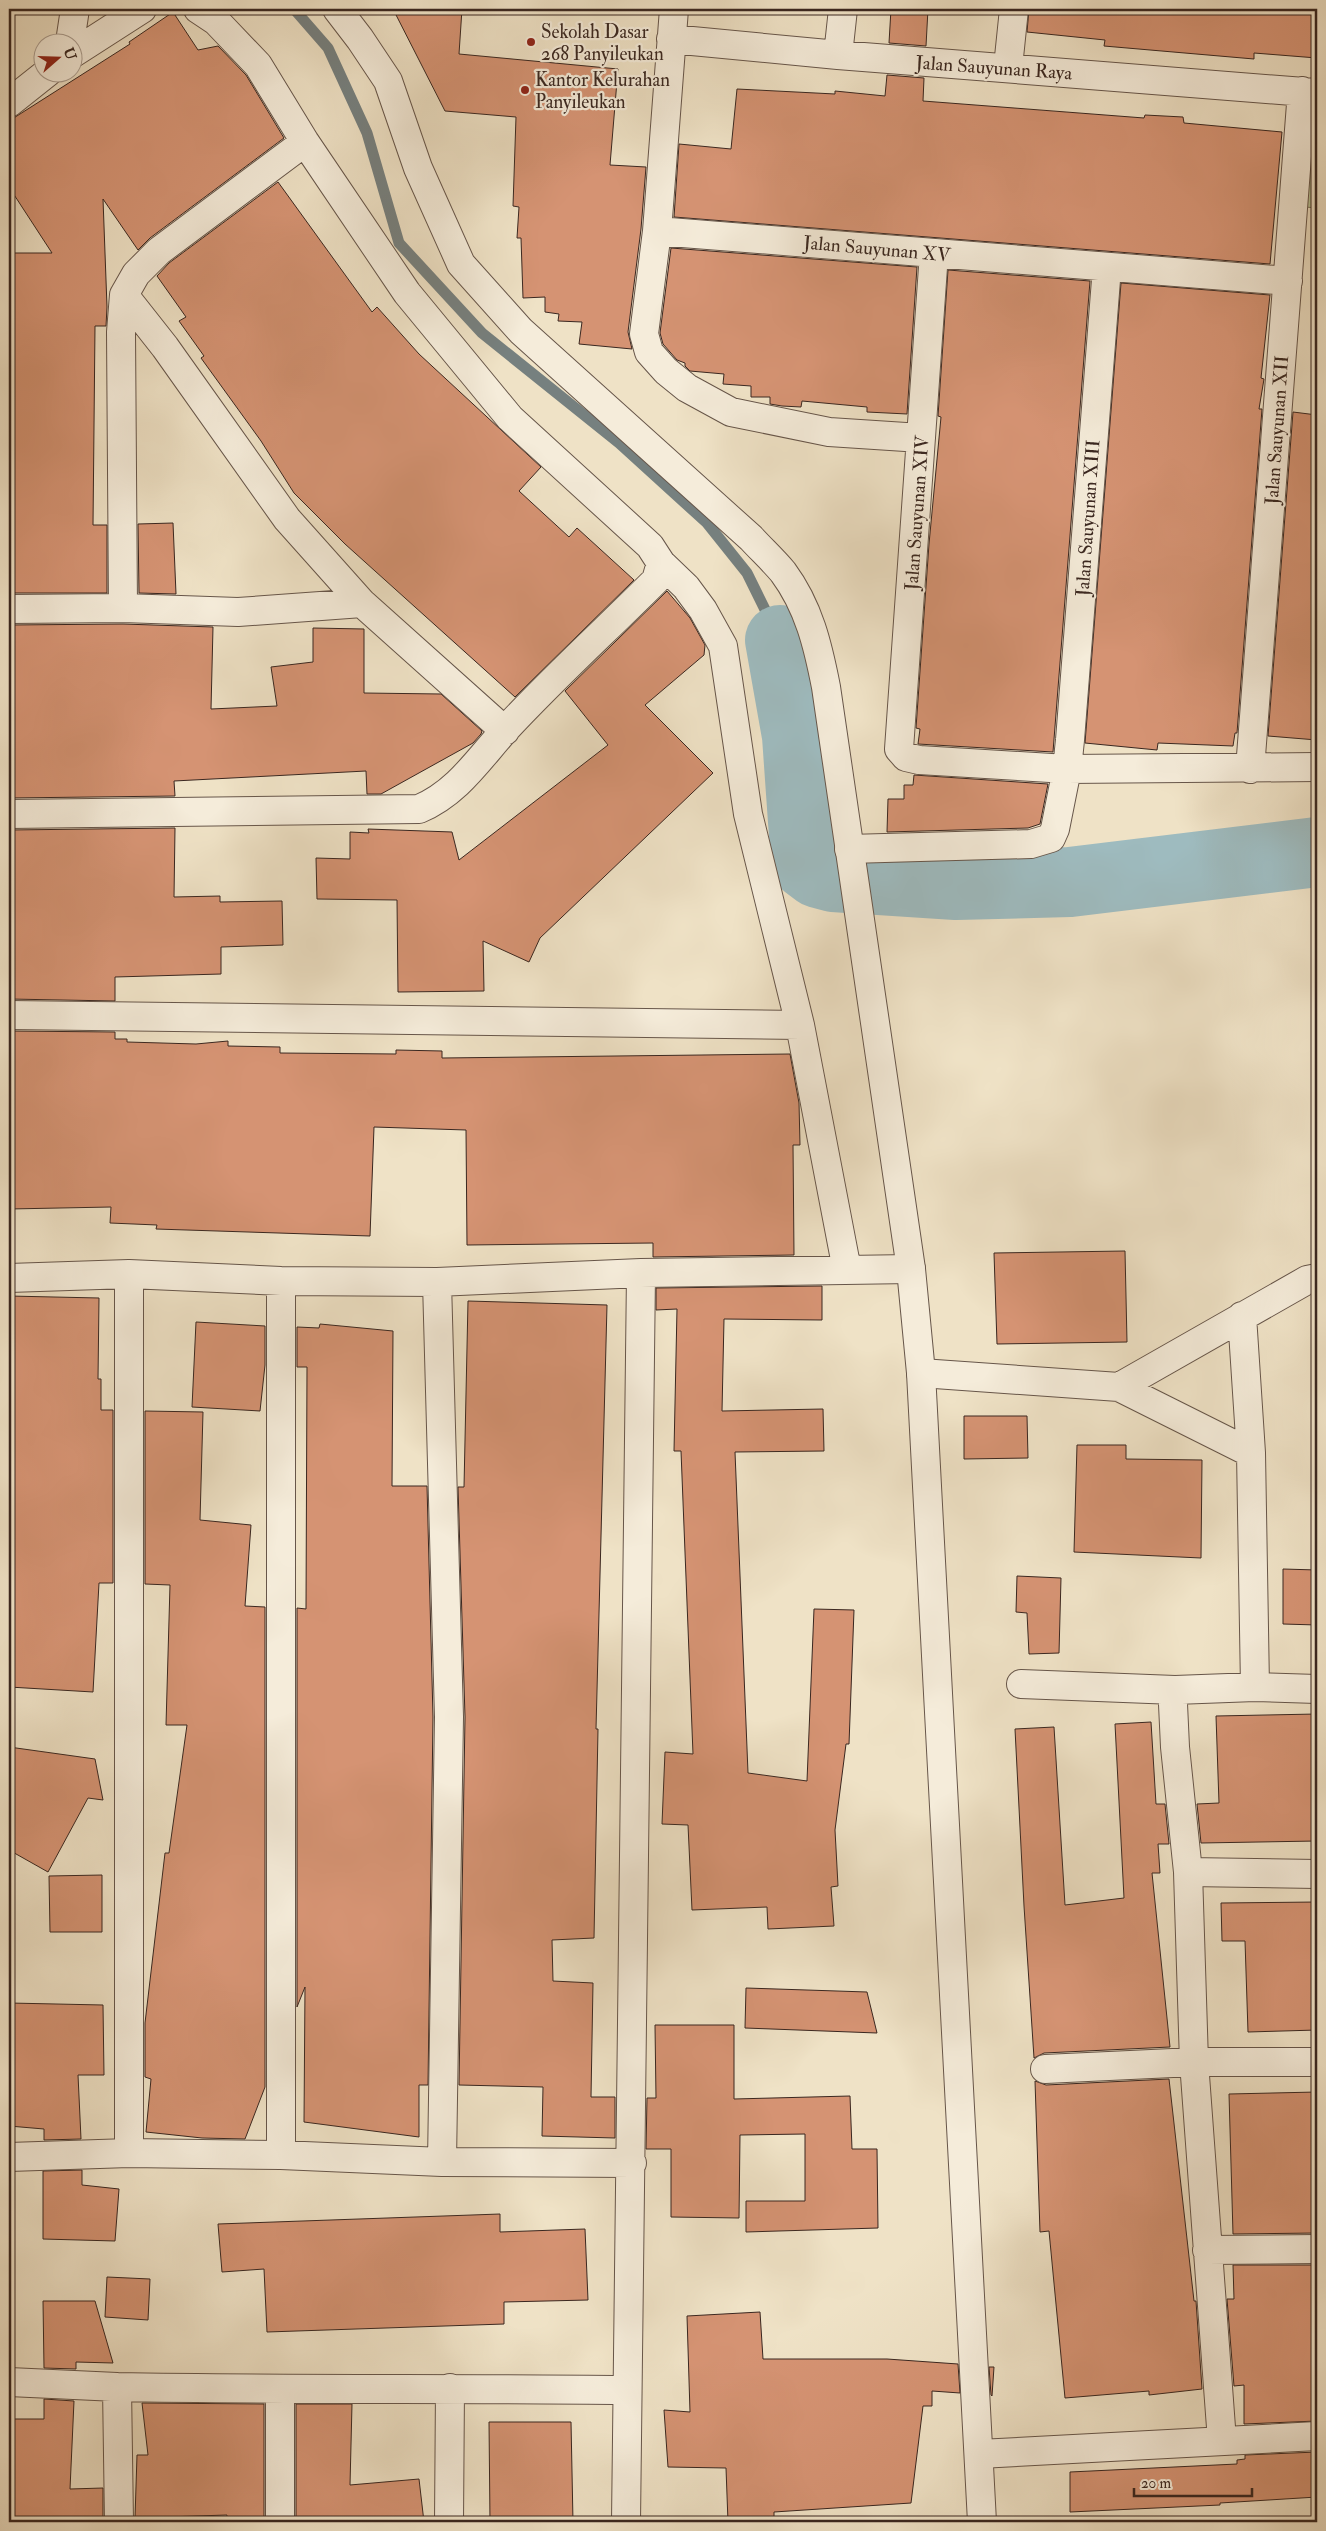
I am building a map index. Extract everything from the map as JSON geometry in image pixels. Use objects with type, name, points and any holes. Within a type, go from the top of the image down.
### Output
[{"type":"street","points":[[72,32],[75,9]]},
{"type":"street","points":[[82,48],[142,9]]},
{"type":"street","points":[[198,9],[216,21],[258,65],[305,142],[407,293],[510,418],[650,546],[661,563],[686,587],[703,610],[723,646],[748,814],[800,1025],[847,1270]]},
{"type":"street","points":[[337,9],[388,81],[418,168],[461,264],[521,331],[751,538],[782,572],[800,600],[818,645],[826,687],[911,1269],[921,1373],[982,2522]]},
{"type":"street","points":[[674,9],[657,231],[644,334],[649,352],[687,388],[731,412],[829,432],[921,438]]},
{"type":"street","points":[[838,55],[843,9]]},
{"type":"street","points":[[1008,67],[1014,9]]},
{"type":"street","name":"Jalan Sauyunan Raya","points":[[671,39],[838,55],[1310,92]]},
{"type":"street","points":[[9,103],[35,82]]},
{"type":"street","name":"Jalan Sauyunan XII","points":[[1250,769],[1288,281],[1310,92]]},
{"type":"street","points":[[123,608],[120,332],[124,295],[136,274],[159,251],[305,142]]},
{"type":"street","name":"Jalan Sauyunan XV","points":[[657,231],[1288,281]]},
{"type":"street","name":"Jalan Sauyunan XIV","points":[[934,253],[899,749],[906,757],[918,760],[1067,769]]},
{"type":"street","name":"Jalan Sauyunan XIII","points":[[850,859],[1045,842],[1051,838],[1055,829],[1067,769],[1107,267]]},
{"type":"street","points":[[124,295],[166,347],[287,519],[362,603],[505,731]]},
{"type":"street","points":[[9,814],[419,809],[437,801],[470,773],[505,731],[656,580],[661,563]]},
{"type":"street","points":[[9,609],[123,608],[238,612],[362,603]]},
{"type":"street","points":[[1067,769],[1317,767]]},
{"type":"street","points":[[9,1015],[800,1025]]},
{"type":"street","points":[[9,1278],[130,1274],[281,1281],[438,1282],[641,1273],[911,1269]]},
{"type":"street","points":[[626,2522],[626,2390],[632,2163],[641,1273]]},
{"type":"street","points":[[129,2153],[130,1274]]},
{"type":"street","points":[[1119,1387],[1307,1280],[1317,1278]]},
{"type":"street","points":[[281,1281],[281,2155]]},
{"type":"street","points":[[438,1282],[449,1717],[442,2162]]},
{"type":"street","points":[[1242,1316],[1252,1453],[1254,1687]]},
{"type":"street","points":[[921,1373],[1119,1387],[1252,1453]]},
{"type":"street","points":[[1021,1684],[1175,1690],[1254,1687],[1317,1689]]},
{"type":"street","points":[[1175,1690],[1173,1704],[1175,1747],[1188,1872],[1194,2062],[1222,2441]]},
{"type":"street","points":[[1188,1872],[1317,1874]]},
{"type":"street","points":[[1045,2069],[1194,2062],[1317,2062]]},
{"type":"street","points":[[9,2157],[129,2153],[281,2155],[442,2162],[632,2163]]},
{"type":"street","points":[[1207,2250],[1317,2249]]},
{"type":"street","points":[[9,2382],[280,2390],[450,2388],[626,2390]]},
{"type":"street","points":[[117,2386],[119,2522]]},
{"type":"street","points":[[449,2522],[450,2388]]},
{"type":"street","points":[[280,2390],[280,2522]]},
{"type":"street","points":[[979,2454],[1317,2436]]},
{"type":"green space","points":[[1311,111],[1317,111],[1317,208],[1305,207]]},
{"type":"building","points":[[393,9],[462,9],[459,54],[618,69],[610,165],[646,167],[641,229],[628,332],[632,349],[579,344],[582,322],[558,321],[559,314],[545,312],[545,297],[523,298],[521,238],[517,238],[519,207],[513,206],[516,117],[445,111]]},
{"type":"building","points":[[891,9],[928,9],[926,46],[889,43]]},
{"type":"building","points":[[1029,9],[1317,9],[1317,58],[1254,53],[1254,59],[1104,46],[1105,40],[1027,32]]},
{"type":"building","points":[[173,12],[198,50],[218,46],[246,75],[284,138],[150,238],[138,250],[103,199],[107,307],[106,326],[95,326],[93,525],[107,525],[107,593],[9,593],[9,253],[52,253],[9,187],[9,121],[70,82],[82,82],[82,75],[130,44],[129,42]]},
{"type":"building","points":[[887,75],[924,78],[923,101],[1144,118],[1145,115],[1183,117],[1184,123],[1282,132],[1270,264],[674,217],[679,144],[731,149],[737,89],[835,94],[835,91],[885,96]]},
{"type":"building","points":[[278,182],[372,312],[377,307],[419,354],[541,467],[519,491],[569,537],[577,528],[634,580],[515,697],[345,544],[294,493],[261,441],[201,358],[204,356],[179,321],[186,317],[157,276],[169,263]]},
{"type":"building","points":[[671,248],[917,267],[907,414],[867,412],[867,407],[802,401],[801,407],[770,404],[770,397],[751,397],[751,386],[723,384],[724,374],[690,371],[685,366],[685,363],[677,360],[663,344],[660,333]]},
{"type":"building","points":[[948,270],[1090,281],[1053,752],[918,744],[920,729],[916,728],[929,544],[941,417],[938,416]]},
{"type":"building","points":[[1121,283],[1270,295],[1261,378],[1264,379],[1259,409],[1262,409],[1237,733],[1235,733],[1233,746],[1158,743],[1157,750],[1085,743]]},
{"type":"building","points":[[1293,412],[1317,415],[1317,740],[1268,736]]},
{"type":"building","points":[[173,523],[176,594],[139,593],[138,524]]},
{"type":"building","points":[[667,591],[690,618],[705,645],[704,655],[645,705],[713,773],[540,938],[529,962],[483,941],[484,991],[398,992],[397,900],[317,899],[316,858],[350,859],[350,832],[369,833],[368,829],[452,832],[459,860],[608,745],[565,691]]},
{"type":"building","points":[[123,624],[213,627],[211,709],[277,706],[271,667],[313,662],[313,628],[364,629],[364,693],[441,694],[482,731],[473,743],[381,794],[367,794],[366,771],[174,781],[175,796],[9,798],[9,625]]},
{"type":"building","points":[[914,775],[1048,784],[1040,824],[1028,828],[887,832],[888,799],[904,799],[904,785],[913,785]]},
{"type":"building","points":[[175,828],[174,897],[220,896],[220,902],[282,901],[283,945],[221,947],[221,974],[115,977],[115,1001],[9,999],[9,830]]},
{"type":"building","points":[[9,1031],[115,1032],[115,1039],[127,1039],[127,1042],[196,1044],[228,1041],[228,1046],[280,1047],[280,1053],[396,1054],[396,1050],[442,1051],[442,1058],[790,1054],[799,1103],[800,1145],[793,1145],[794,1255],[653,1257],[653,1243],[467,1245],[466,1130],[374,1127],[370,1236],[156,1229],[157,1225],[110,1223],[111,1207],[9,1209]]},
{"type":"building","points":[[1125,1251],[1127,1342],[997,1344],[994,1253]]},
{"type":"building","points":[[822,1286],[822,1320],[724,1319],[722,1411],[823,1409],[824,1451],[735,1452],[748,1773],[807,1781],[814,1609],[854,1610],[849,1744],[846,1744],[835,1830],[838,1886],[831,1887],[834,1926],[768,1929],[767,1907],[692,1910],[688,1825],[662,1824],[665,1752],[693,1754],[681,1451],[674,1451],[677,1309],[656,1310],[656,1288]]},
{"type":"building","points":[[9,1296],[99,1298],[98,1379],[101,1379],[101,1410],[113,1410],[113,1583],[99,1583],[93,1692],[9,1687]]},
{"type":"building","points":[[468,1301],[607,1305],[596,1729],[598,1729],[594,1938],[552,1940],[553,1981],[593,1983],[591,2097],[615,2097],[615,2138],[542,2136],[543,2087],[459,2085],[465,1717],[458,1487],[464,1487]]},
{"type":"building","points":[[196,1322],[265,1326],[265,1365],[260,1411],[192,1407]]},
{"type":"building","points":[[320,1324],[393,1331],[392,1486],[427,1486],[433,1717],[428,2085],[419,2085],[419,2137],[304,2122],[305,1987],[297,2007],[297,1608],[306,1609],[307,1367],[297,1367],[297,1327],[319,1328]]},
{"type":"building","points":[[145,1411],[203,1412],[200,1520],[251,1525],[245,1606],[265,1607],[265,2087],[245,2139],[202,2138],[146,2132],[151,2079],[145,2077],[145,2023],[165,1853],[169,1853],[187,1725],[166,1725],[170,1585],[145,1584]]},
{"type":"building","points":[[964,1416],[1027,1416],[1028,1458],[964,1459]]},
{"type":"building","points":[[1077,1445],[1126,1445],[1126,1459],[1202,1460],[1201,1558],[1074,1552]]},
{"type":"building","points":[[1283,1569],[1317,1570],[1317,1625],[1283,1624]]},
{"type":"building","points":[[1017,1576],[1061,1578],[1059,1653],[1029,1654],[1027,1613],[1016,1612]]},
{"type":"building","points":[[1317,1714],[1317,1841],[1201,1843],[1197,1804],[1219,1803],[1216,1716]]},
{"type":"building","points":[[1151,1722],[1156,1804],[1165,1804],[1169,1844],[1158,1844],[1160,1873],[1152,1873],[1170,2047],[1044,2053],[1034,2058],[1015,1729],[1054,1727],[1065,1905],[1124,1898],[1115,1724]]},
{"type":"building","points":[[9,1747],[95,1759],[103,1800],[88,1798],[48,1872],[9,1850]]},
{"type":"building","points":[[102,1875],[102,1932],[50,1932],[49,1876]]},
{"type":"building","points":[[1317,1902],[1317,2030],[1248,2032],[1245,1941],[1222,1941],[1221,1903]]},
{"type":"building","points":[[746,1988],[867,1992],[877,2033],[745,2028]]},
{"type":"building","points":[[9,2003],[103,2005],[104,2075],[78,2075],[81,2139],[44,2140],[44,2129],[9,2126]]},
{"type":"building","points":[[655,2025],[734,2025],[734,2099],[850,2096],[852,2149],[877,2149],[878,2228],[746,2232],[746,2201],[805,2201],[805,2134],[740,2135],[739,2218],[671,2217],[671,2149],[646,2149],[647,2098],[656,2098]]},
{"type":"building","points":[[1169,2079],[1194,2301],[1196,2301],[1202,2389],[1149,2395],[1149,2391],[1065,2398],[1049,2231],[1040,2232],[1035,2081],[1046,2085]]},
{"type":"building","points":[[1317,2092],[1317,2233],[1233,2234],[1229,2094]]},
{"type":"building","points":[[82,2170],[82,2185],[119,2189],[115,2241],[43,2239],[43,2171]]},
{"type":"building","points":[[500,2214],[500,2232],[585,2229],[588,2300],[504,2302],[504,2324],[267,2332],[264,2269],[222,2272],[218,2224]]},
{"type":"building","points":[[1233,2265],[1317,2265],[1317,2421],[1244,2424],[1244,2385],[1234,2386],[1227,2299],[1234,2299]]},
{"type":"building","points":[[107,2277],[150,2279],[148,2320],[105,2317]]},
{"type":"building","points":[[43,2301],[95,2301],[113,2363],[76,2362],[76,2369],[44,2368]]},
{"type":"building","points":[[760,2312],[763,2359],[887,2359],[958,2364],[960,2393],[932,2391],[932,2406],[923,2406],[911,2503],[774,2512],[774,2522],[728,2522],[726,2468],[668,2467],[664,2410],[690,2412],[687,2316]]},
{"type":"building","points":[[989,2367],[994,2367],[992,2396],[991,2395]]},
{"type":"building","points":[[44,2399],[74,2401],[70,2489],[103,2488],[103,2519],[96,2520],[96,2522],[9,2522],[9,2419],[44,2419]]},
{"type":"building","points":[[142,2403],[264,2404],[264,2522],[226,2522],[227,2515],[135,2518],[137,2455],[148,2455]]},
{"type":"building","points":[[296,2404],[352,2404],[350,2485],[419,2479],[424,2522],[296,2522]]},
{"type":"building","points":[[489,2422],[571,2422],[573,2522],[490,2522]]},
{"type":"building","points":[[1317,2452],[1317,2497],[1220,2503],[1220,2505],[1070,2512],[1070,2472],[1237,2464],[1237,2460],[1245,2459],[1245,2455]]},
{"type":"waterway","points":[[294,9],[328,48],[367,133],[399,243],[482,333],[619,443],[707,523],[747,573],[780,640]]},
{"type":"waterway","points":[[780,640],[797,736],[806,864],[818,873],[833,877],[956,885],[1070,882],[1317,852]]},
{"type":"place","name":"Sekolah Dasar 268 Panyileukan","points":[[531,42]]},
{"type":"place","name":"Kantor Kelurahan Panyileukan","points":[[525,90]]}]
